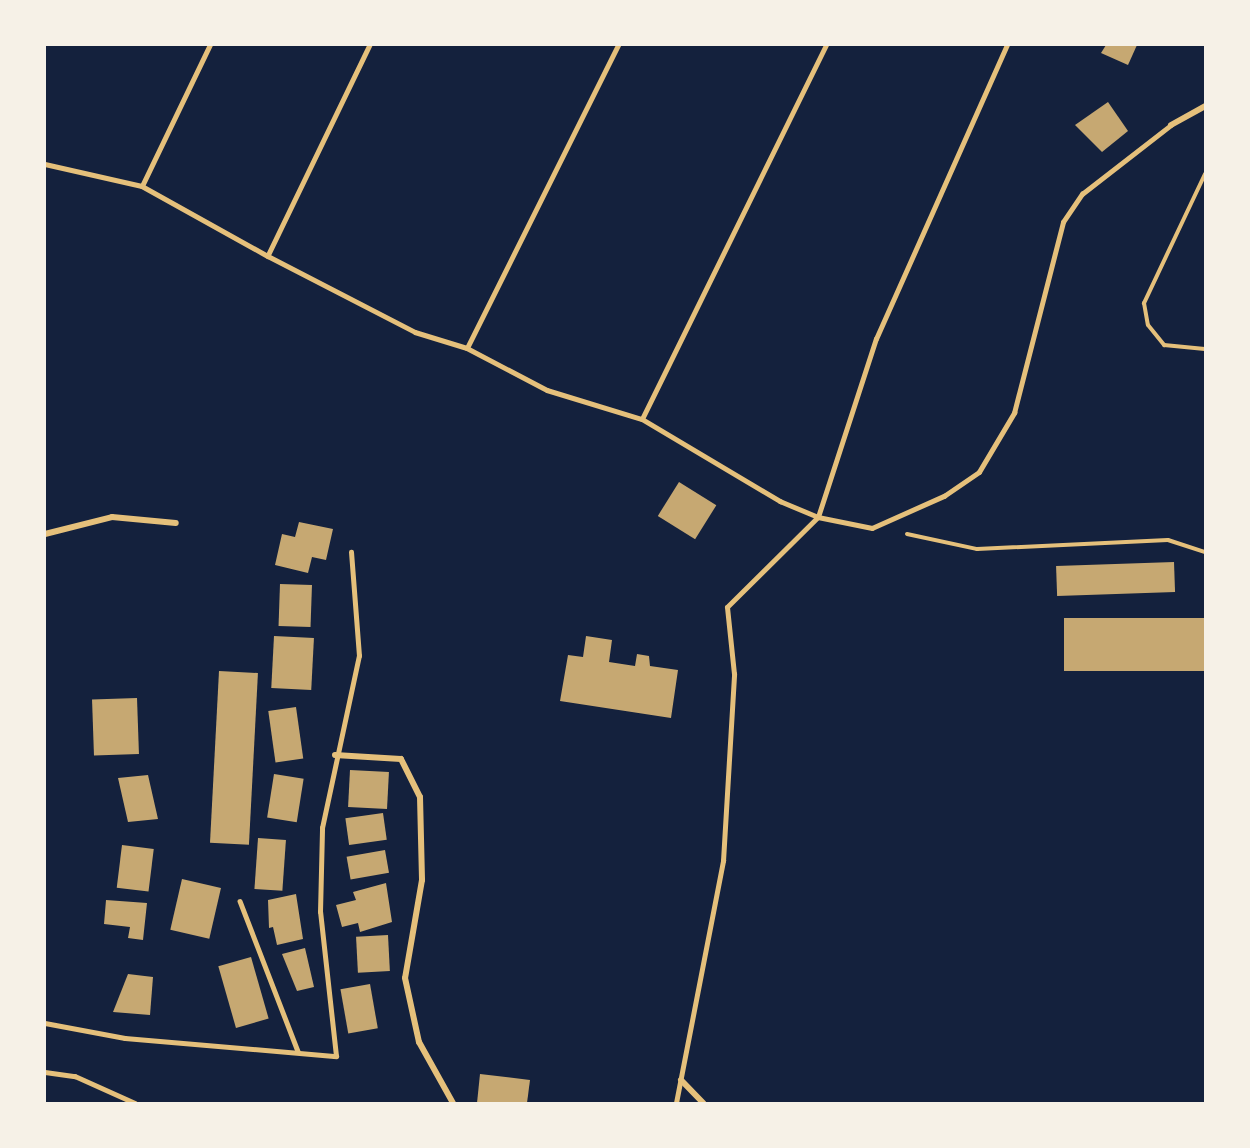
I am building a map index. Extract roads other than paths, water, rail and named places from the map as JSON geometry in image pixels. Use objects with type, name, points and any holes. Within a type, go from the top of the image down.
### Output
[{"type":"street","points":[[1171,125],[1205,106]]},
{"type":"street","points":[[45,534],[112,517],[176,523]]},
{"type":"street","points":[[335,755],[401,759],[420,797],[422,880],[405,978],[418,1042],[453,1103]]},
{"type":"street","points":[[681,1080],[703,1103]]},
{"type":"lane","points":[[142,186],[210,45]]},
{"type":"lane","points":[[268,256],[370,45]]},
{"type":"lane","points":[[467,348],[618,45]]},
{"type":"lane","points":[[642,419],[826,45]]},
{"type":"lane","points":[[676,1103],[703,982],[730,794],[734,674],[727,608],[818,517],[876,339],[1007,45]]},
{"type":"lane","points":[[45,164],[142,186],[342,299],[415,332],[467,348],[547,390],[642,419],[780,501],[818,517],[872,528],[944,496],[979,472],[1014,413],[1063,222],[1082,195],[1171,125]]},
{"type":"lane","points":[[45,1023],[125,1038],[336,1056],[320,912],[322,828],[335,755],[359,656],[351,552]]},
{"type":"lane","points":[[240,901],[298,1051]]},
{"type":"lane","points":[[45,1072],[75,1076],[135,1103]]}]
